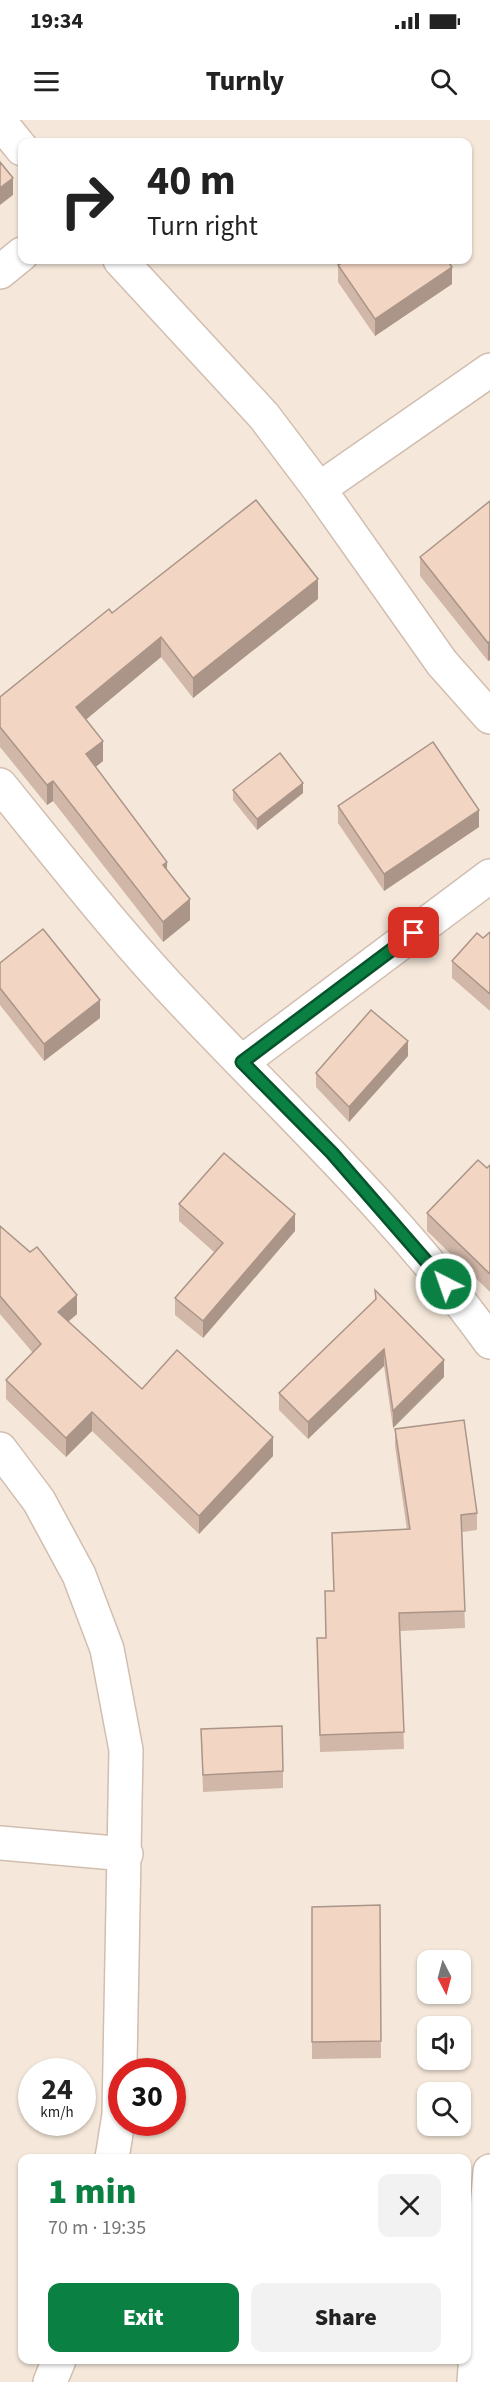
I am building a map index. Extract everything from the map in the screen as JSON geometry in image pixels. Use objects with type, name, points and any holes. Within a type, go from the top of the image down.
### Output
[{"type":"street","points":[[0,122],[18,144]]},
{"type":"street","points":[[0,272],[18,257]]},
{"type":"street","points":[[124,264],[264,416],[319,489],[442,663],[490,717]]},
{"type":"street","points":[[319,489],[490,370]]},
{"type":"street","points":[[0,784],[122,935],[332,1153],[460,1300],[490,1342]]},
{"type":"street","points":[[242,1062],[490,876]]},
{"type":"street","points":[[0,1449],[39,1501],[80,1575],[107,1649],[126,1750],[126,1854],[119,2115],[113,2154]]},
{"type":"street","points":[[0,1843],[126,1854]]},
{"type":"street","points":[[474,2382],[490,2171]]},
{"type":"street","points":[[50,2382],[57,2364]]},
{"type":"shaded area","points":[[0,120],[490,120],[490,2382],[0,2382]]},
{"type":"building","points":[[0,162],[13,178],[0,188]]},
{"type":"building","points":[[450,264],[452,267],[375,319],[338,265]]},
{"type":"building","points":[[256,500],[318,579],[193,678],[161,637],[76,707],[103,741],[86,754],[167,862],[163,865],[190,899],[163,922],[53,781],[47,785],[0,727],[0,697],[109,609],[112,613]]},
{"type":"building","points":[[490,501],[490,641],[488,643],[420,557]]},
{"type":"building","points":[[433,742],[479,810],[384,874],[338,806]]},
{"type":"building","points":[[280,753],[303,783],[257,819],[233,790]]},
{"type":"building","points":[[43,929],[100,1000],[44,1044],[0,988],[0,963]]},
{"type":"building","points":[[490,932],[490,994],[452,961],[477,933],[483,938]]},
{"type":"building","points":[[371,1010],[408,1041],[349,1107],[316,1073]]},
{"type":"building","points":[[224,1153],[295,1214],[203,1321],[175,1298],[223,1243],[179,1204]]},
{"type":"building","points":[[478,1160],[487,1168],[490,1165],[490,1274],[427,1213]]},
{"type":"building","points":[[0,1226],[30,1252],[37,1247],[77,1295],[58,1312],[142,1389],[177,1350],[273,1437],[199,1516],[92,1412],[66,1438],[6,1380],[41,1344],[0,1296]]},
{"type":"building","points":[[375,1290],[444,1360],[393,1411],[384,1349],[308,1422],[279,1393],[376,1299]]},
{"type":"building","points":[[464,1420],[477,1513],[461,1515],[465,1611],[399,1613],[404,1732],[320,1735],[317,1638],[326,1638],[325,1591],[334,1591],[332,1533],[410,1529],[395,1429]]},
{"type":"building","points":[[282,1726],[283,1771],[203,1775],[201,1729]]},
{"type":"building","points":[[380,1905],[381,2041],[312,2042],[312,1907]]},
{"type":"route","points":[[414,933],[242,1062],[332,1153],[446,1284]]}]
